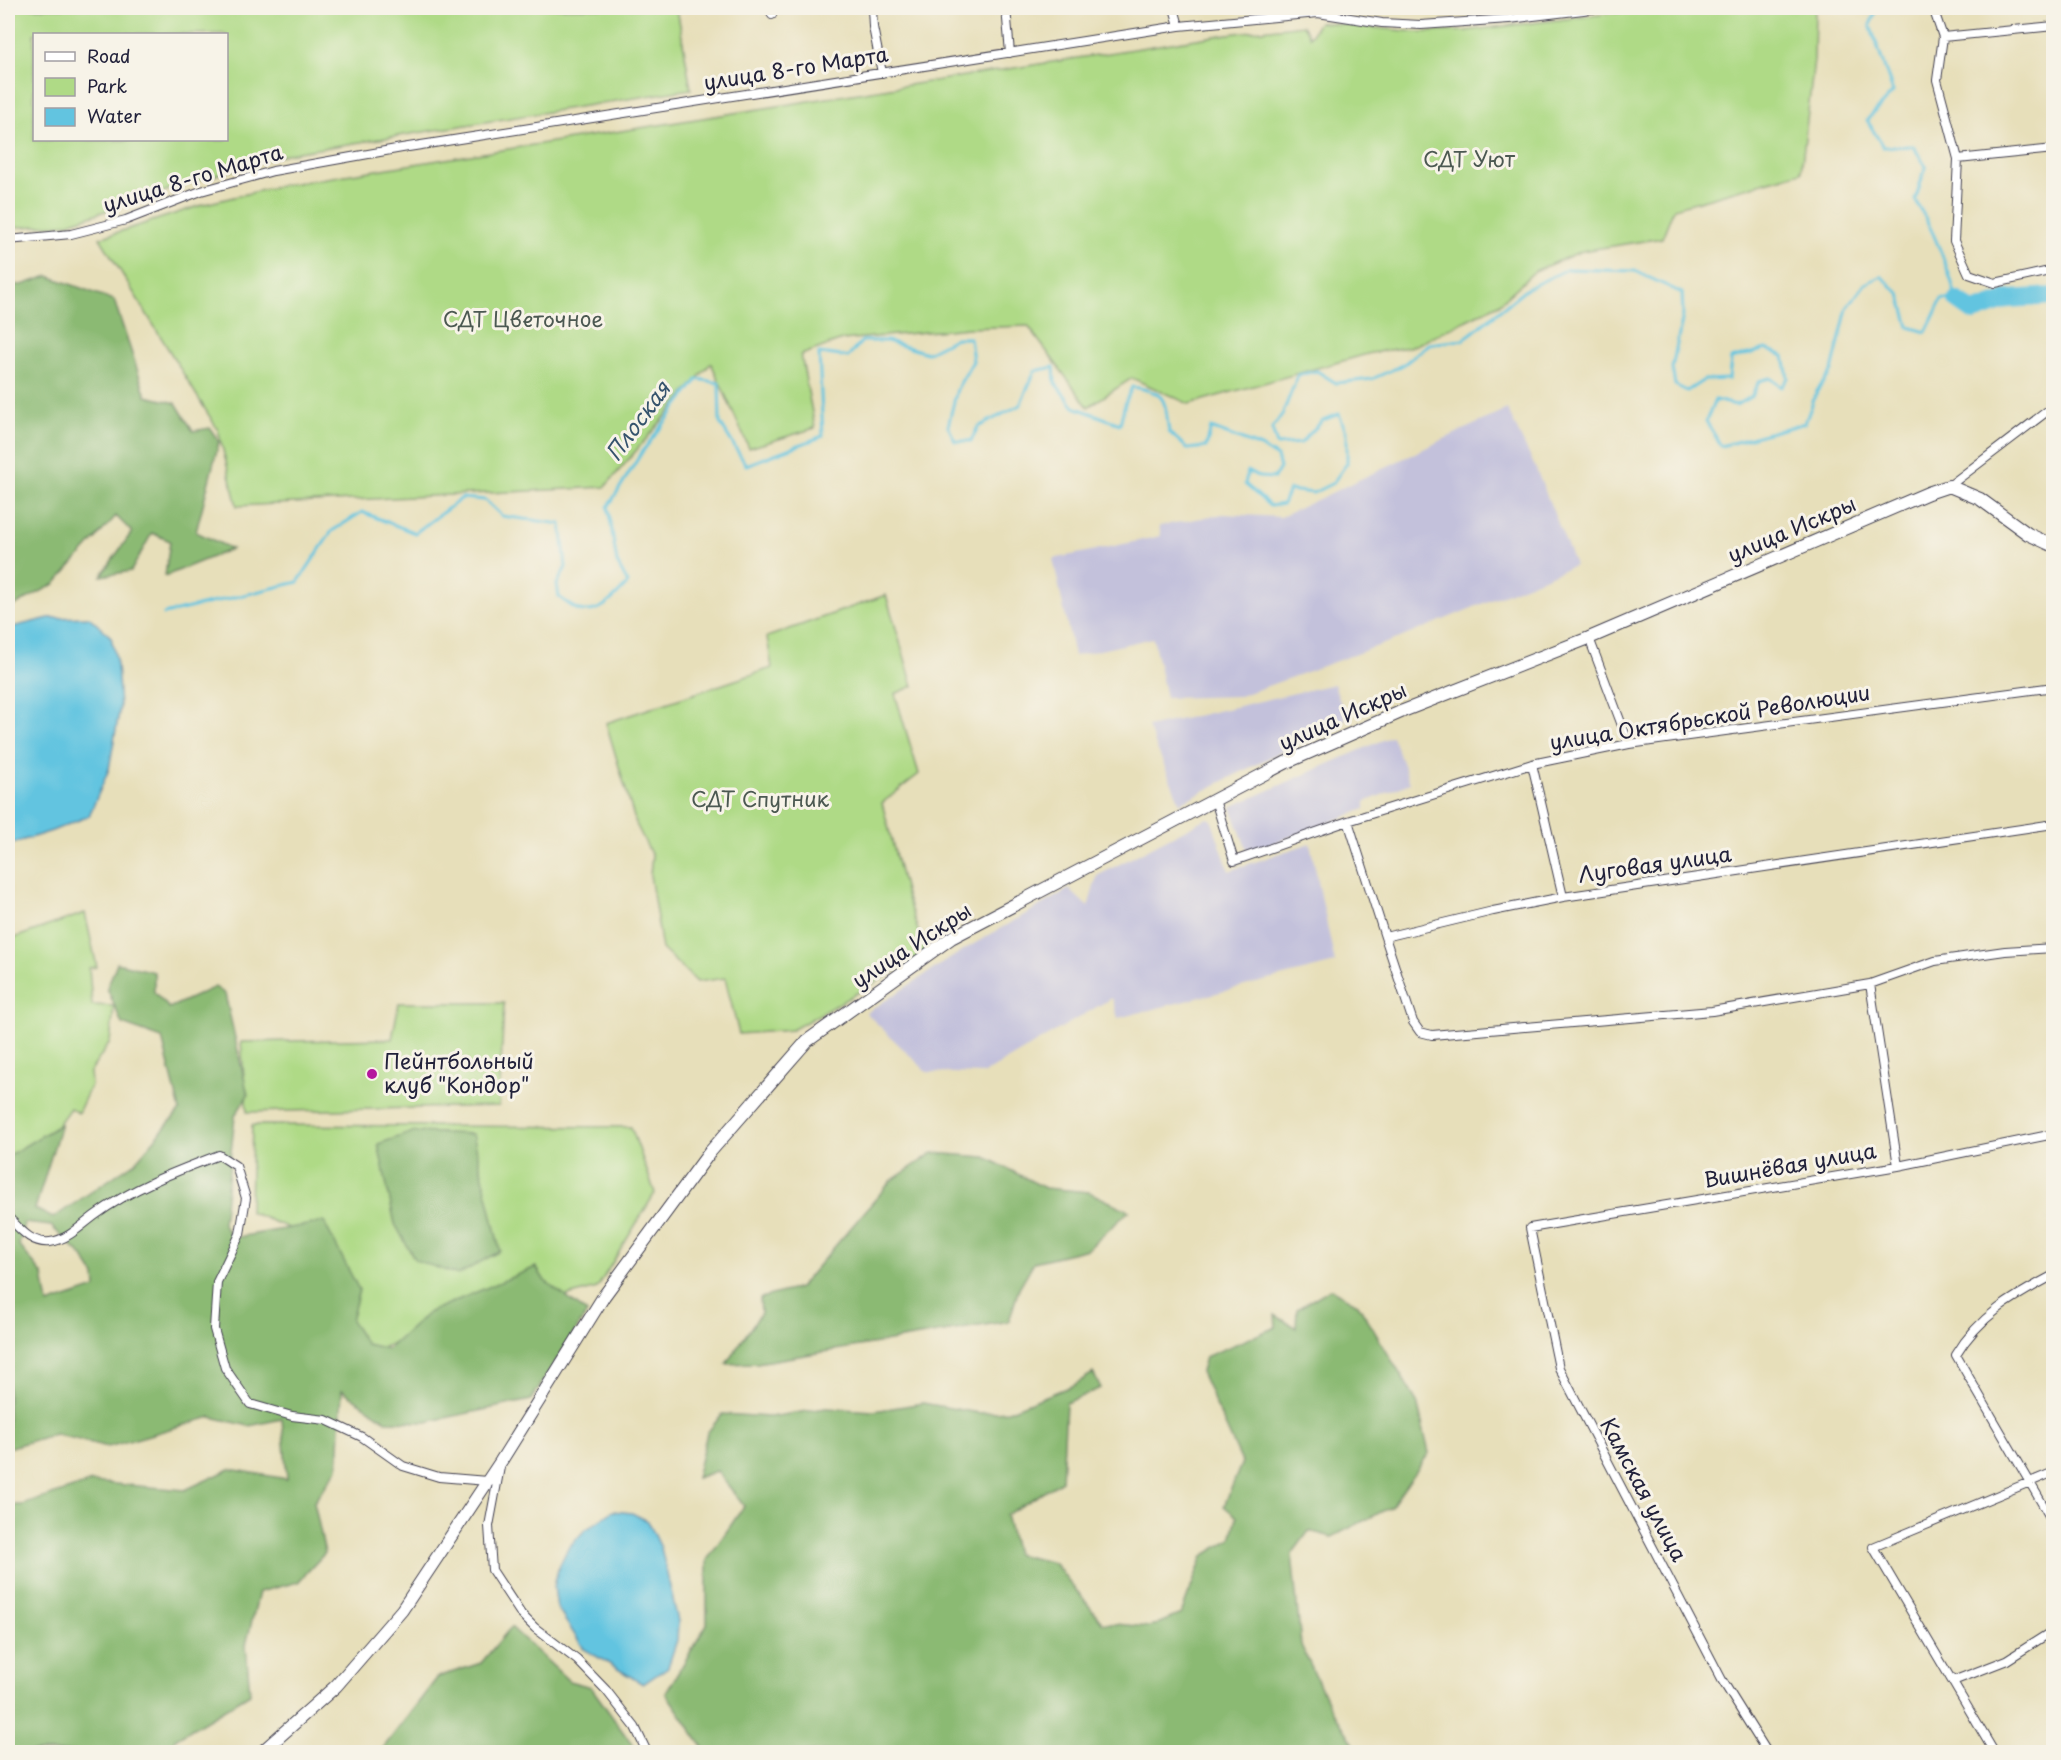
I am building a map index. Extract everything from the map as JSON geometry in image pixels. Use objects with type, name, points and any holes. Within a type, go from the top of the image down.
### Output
[{"type":"main road","name":"улица Искры","points":[[262,1752],[336,1686],[402,1610],[501,1461],[610,1287],[710,1152],[807,1041],[951,938],[1285,763],[1403,711],[1589,638],[1949,486]]},
{"type":"main road","points":[[1949,486],[1980,500],[2028,534],[2054,546]]},
{"type":"street","points":[[872,8],[873,27],[882,73]]},
{"type":"street","points":[[1006,8],[1010,53]]},
{"type":"street","points":[[1174,8],[1179,26]]},
{"type":"street","name":"улица 8-го Марта","points":[[8,240],[71,234],[119,222],[201,191],[273,171],[402,148],[1179,26],[1286,12],[1311,11],[1382,23],[1421,25],[1509,19],[1600,8]]},
{"type":"street","points":[[1933,8],[1943,37],[1937,80],[1958,159],[1954,241],[1969,274],[1995,283],[2054,270]]},
{"type":"street","points":[[1943,37],[2054,26]]},
{"type":"street","points":[[1958,159],[2054,149]]},
{"type":"street","points":[[1949,486],[2054,406]]},
{"type":"street","points":[[1589,638],[1629,744]]},
{"type":"street","name":"улица Октябрьской Революции","points":[[1215,800],[1234,861],[1348,821],[1532,764],[1629,744],[2054,687]]},
{"type":"street","points":[[1532,764],[1563,897]]},
{"type":"street","points":[[1348,821],[1413,1022],[1420,1032],[1432,1035],[1712,1011],[1870,984],[1935,962],[2005,951],[2054,948]]},
{"type":"street","name":"Луговая улица","points":[[1384,937],[1563,897],[2054,825]]},
{"type":"street","points":[[1870,984],[1898,1166]]},
{"type":"street","name":"Вишнёвая улица","points":[[1530,1228],[1898,1166],[2054,1134]]},
{"type":"street","points":[[8,1217],[29,1238],[49,1242],[64,1238],[118,1198],[176,1171],[219,1155],[236,1166],[246,1198],[240,1234],[217,1282],[214,1329],[225,1368],[250,1404],[292,1416],[326,1420],[362,1437],[403,1466],[439,1477],[487,1481]]},
{"type":"street","name":"Камская улица","points":[[1530,1228],[1560,1368],[1722,1680],[1767,1752]]},
{"type":"street","points":[[2054,1275],[2021,1292],[1991,1313],[1967,1337],[1956,1355],[2054,1524]]},
{"type":"street","points":[[501,1461],[489,1526],[492,1570],[521,1614],[535,1628],[577,1660],[606,1690],[635,1727],[647,1752]]},
{"type":"street","points":[[1994,1752],[1873,1547],[2054,1472]]},
{"type":"street","points":[[1953,1681],[2007,1660],[2054,1629]]},
{"type":"shaded area","points":[[1507,409],[1536,469],[1575,565],[1400,638],[1240,696],[1166,698],[1153,638],[1074,656],[1053,559],[1161,536],[1159,526],[1223,514],[1281,517]]},
{"type":"shaded area","points":[[1334,684],[1346,719],[1180,803],[1148,727]]},
{"type":"shaded area","points":[[1392,736],[1410,783],[1365,802],[1365,809],[1248,853],[1231,807]]},
{"type":"shaded area","points":[[1207,818],[1211,819],[1229,871],[1310,843],[1335,963],[1118,1018],[1112,998],[983,1074],[927,1072],[866,1013],[965,949],[1069,889],[1088,907],[1097,876]]},
{"type":"green space","points":[[8,8],[677,8],[691,89],[286,154],[66,224],[8,228]]},
{"type":"green space","name":"СДТ Цветочное","points":[[1655,8],[1815,8],[1814,60],[1801,172],[1674,208],[1662,238],[1582,251],[1535,271],[1499,304],[1414,346],[1371,353],[1189,404],[1132,378],[1088,407],[1028,326],[968,328],[842,340],[801,355],[815,428],[749,448],[711,363],[605,487],[237,506],[218,430],[100,238],[205,204],[283,185],[1228,34],[1303,25],[1310,37],[1319,22],[1416,32],[1465,31]]},
{"type":"green space","points":[[48,276],[114,300],[146,396],[176,403],[193,431],[210,428],[219,442],[196,532],[232,549],[165,576],[170,541],[152,533],[131,571],[101,576],[132,532],[116,516],[55,584],[8,609],[8,284],[22,285]]},
{"type":"green space","name":"СДТ Спутник","points":[[886,595],[913,686],[895,694],[919,774],[882,803],[906,895],[926,954],[792,1030],[739,1034],[725,978],[697,982],[662,949],[650,875],[652,856],[636,824],[606,723],[772,668],[767,637]]},
{"type":"green space","points":[[85,913],[97,967],[89,968],[92,1005],[114,1006],[110,1042],[90,1072],[91,1085],[78,1113],[70,1108],[55,1129],[8,1228],[8,940]]},
{"type":"green space","points":[[117,963],[154,972],[154,992],[169,1008],[215,987],[225,994],[248,1095],[235,1116],[223,1224],[232,1238],[324,1222],[359,1290],[351,1320],[366,1344],[388,1349],[429,1312],[536,1267],[545,1281],[587,1313],[531,1400],[426,1422],[386,1421],[342,1390],[338,1468],[314,1502],[325,1553],[298,1582],[259,1592],[246,1645],[250,1694],[175,1739],[172,1752],[8,1752],[8,1505],[22,1505],[91,1482],[185,1490],[230,1469],[287,1479],[282,1419],[249,1426],[211,1417],[108,1447],[55,1434],[8,1448],[8,1156],[61,1124],[35,1209],[53,1218],[135,1162],[180,1110],[162,1038],[122,1024],[107,988]],"holes":[[[24,1223],[51,1226],[83,1257],[95,1276],[96,1288],[48,1304],[43,1275],[19,1245]]]},
{"type":"green space","name":"Пейнтбольный клуб \"Кондор\"","points":[[399,1003],[504,1003],[499,1106],[247,1112],[241,1042],[392,1039]]},
{"type":"green space","points":[[252,1125],[631,1127],[655,1193],[597,1288],[349,1356],[323,1242],[250,1212]]},
{"type":"green space","points":[[413,1132],[473,1134],[500,1251],[458,1275],[415,1260],[395,1224],[378,1144]]},
{"type":"green space","points":[[933,1153],[985,1157],[1045,1188],[1089,1192],[1129,1211],[1088,1249],[1034,1262],[1019,1288],[1009,1321],[757,1363],[726,1364],[761,1313],[760,1298],[799,1288],[891,1181]]},
{"type":"green space","points":[[1330,1289],[1358,1304],[1417,1402],[1429,1453],[1391,1507],[1332,1537],[1309,1531],[1292,1554],[1301,1645],[1329,1705],[1359,1752],[706,1752],[666,1693],[707,1624],[707,1560],[744,1506],[717,1471],[696,1478],[707,1433],[722,1414],[770,1417],[826,1408],[874,1411],[923,1403],[978,1413],[1008,1411],[1074,1385],[1093,1373],[1101,1388],[1066,1403],[1062,1481],[1006,1515],[1016,1554],[1054,1563],[1103,1623],[1150,1627],[1181,1614],[1203,1556],[1231,1539],[1237,1517],[1224,1506],[1242,1462],[1201,1372],[1205,1357],[1276,1327],[1275,1315],[1296,1328],[1297,1309]]},
{"type":"green space","points":[[511,1627],[569,1681],[591,1687],[636,1750],[635,1752],[380,1752],[438,1677],[481,1663]]},
{"type":"water","points":[[89,617],[111,637],[117,664],[120,707],[109,769],[89,816],[8,845],[8,628],[49,618]]},
{"type":"water","points":[[613,1511],[632,1513],[648,1521],[661,1548],[678,1621],[677,1640],[668,1667],[643,1684],[584,1649],[557,1608],[554,1587],[558,1569],[568,1548],[584,1531]]},
{"type":"waterway","name":"Плоская","points":[[164,614],[298,582],[332,531],[362,512],[415,533],[462,498],[485,500],[502,516],[561,524],[566,567],[557,584],[559,597],[579,610],[601,608],[628,583],[617,563],[608,507],[642,452],[698,379],[719,383],[720,423],[746,465],[823,436],[819,353],[848,357],[862,341],[887,341],[927,353],[956,338],[970,338],[973,361],[957,389],[948,426],[955,441],[971,441],[978,427],[1020,405],[1035,371],[1054,367],[1055,383],[1074,407],[1120,424],[1132,387],[1152,392],[1158,395],[1165,405],[1169,432],[1188,449],[1206,447],[1211,428],[1261,447],[1277,457],[1280,468],[1274,478],[1259,477],[1248,471],[1245,484],[1270,506],[1283,504],[1289,490],[1313,493],[1333,483],[1347,463],[1347,434],[1339,414],[1323,420],[1301,443],[1277,445],[1272,429],[1283,413],[1298,375],[1317,371],[1336,383],[1372,379],[1403,365],[1429,344],[1463,340],[1528,288],[1568,269],[1635,271],[1682,293],[1683,315],[1672,368],[1675,385],[1687,391],[1704,380],[1729,379],[1731,359],[1766,349],[1784,356],[1788,378],[1782,387],[1770,378],[1759,381],[1752,396],[1736,405],[1715,400],[1706,421],[1721,446],[1805,423],[1817,391],[1832,371],[1847,308],[1865,284],[1881,276],[1900,294],[1909,327],[1926,332],[1942,299],[1957,300],[1940,248],[1915,200],[1926,166],[1913,146],[1883,147],[1867,120],[1893,92],[1870,25],[1877,8]]},
{"type":"waterway","name":"Плоская","points":[[1957,300],[1974,312],[2009,299],[2054,296]]},
{"type":"place","name":"Пейнтбольный клуб \"Кондор\"","points":[[372,1074]]},
{"type":"park label","name":"СДТ Уют","points":[[1469,160]]}]
